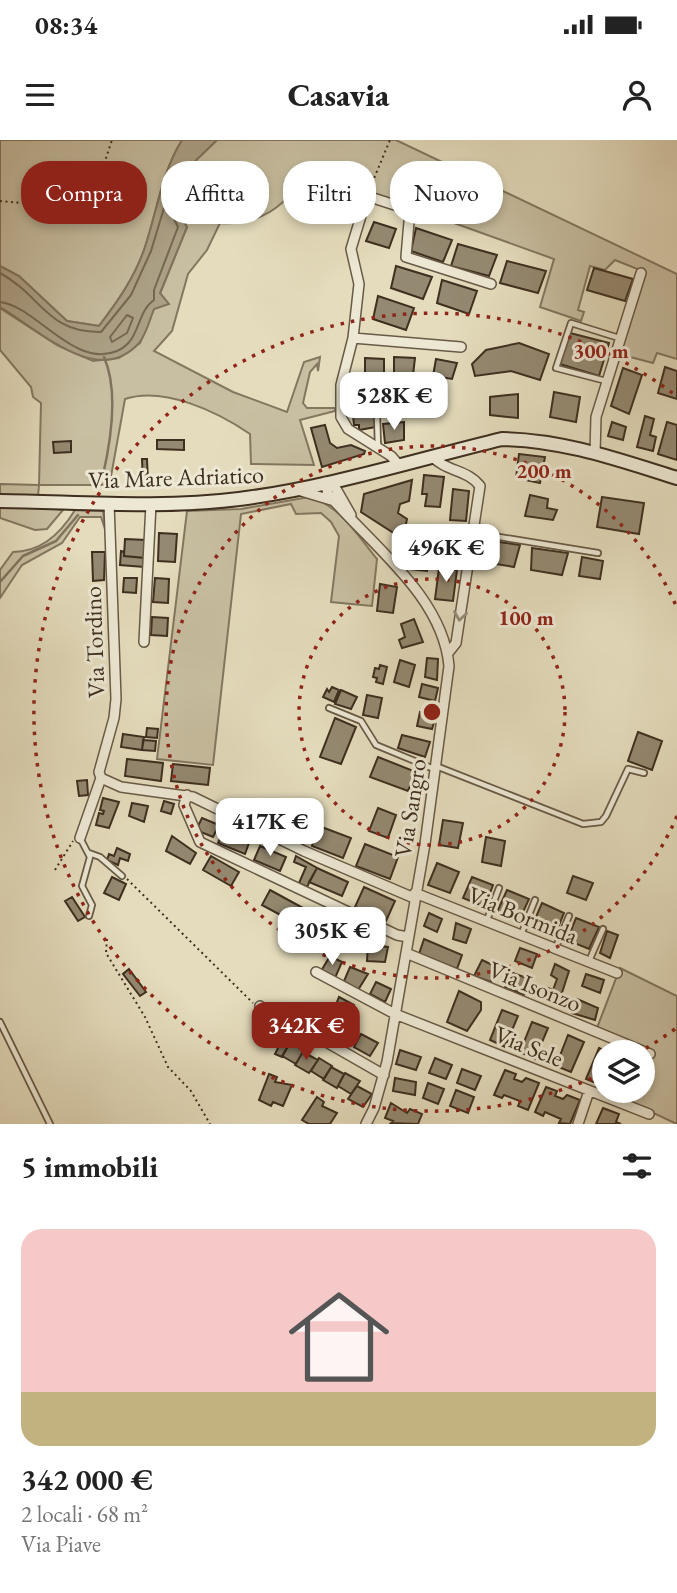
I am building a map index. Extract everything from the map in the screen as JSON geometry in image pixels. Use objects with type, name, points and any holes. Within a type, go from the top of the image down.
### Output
[{"type":"main road","name":"Via Mare Adriatico","points":[[0,500],[151,504],[216,502],[293,490],[502,439],[538,439],[677,478]]},
{"type":"street","points":[[376,199],[410,210],[405,257],[491,285]]},
{"type":"street","points":[[359,224],[351,249],[359,284],[353,338],[341,385],[341,417],[348,429],[398,464]]},
{"type":"street","points":[[595,453],[596,417],[641,273]]},
{"type":"street","points":[[353,338],[461,348]]},
{"type":"street","points":[[432,456],[446,467],[472,475],[480,486],[456,643],[448,653]]},
{"type":"street","points":[[339,501],[343,491],[357,474]]},
{"type":"street","name":"Via Sangro","points":[[325,482],[328,494],[339,501],[421,599],[448,653],[449,681],[406,954],[384,1075],[370,1123]]},
{"type":"street","name":"Via Sangro","points":[[293,490],[339,501]]},
{"type":"street","name":"Via Tordino","points":[[80,838],[101,778],[99,772],[114,718],[116,699],[109,503]]},
{"type":"street","points":[[144,642],[151,504]]},
{"type":"street","name":"Via Bormida","points":[[101,778],[121,787],[187,795],[304,851],[617,973]]},
{"type":"street","points":[[187,795],[184,805],[200,842],[397,935],[408,937]]},
{"type":"street","name":"Via Isonzo","points":[[406,954],[616,1040]]},
{"type":"street","name":"Via Sele","points":[[316,972],[395,1014],[649,1114]]},
{"type":"street","points":[[260,1006],[262,1010],[288,1020],[384,1075]]},
{"type":"street","points":[[578,1124],[589,1091]]},
{"type":"lane","points":[[606,382],[556,368],[571,323],[619,338]]},
{"type":"lane","points":[[378,448],[377,414],[391,407],[392,387]]},
{"type":"lane","points":[[473,533],[598,553]]},
{"type":"lane","points":[[330,708],[362,721],[376,745],[583,824],[601,821],[606,816],[628,769],[644,773]]},
{"type":"lane","points":[[80,838],[89,853],[100,857],[122,876]]},
{"type":"lane","points":[[89,853],[82,886],[92,905],[89,916]]},
{"type":"lane","points":[[486,922],[499,888]]},
{"type":"lane","points":[[521,935],[535,900]]},
{"type":"lane","points":[[555,949],[569,915]]},
{"type":"lane","points":[[589,962],[603,929]]},
{"type":"lane","points":[[0,1022],[50,1124]]},
{"type":"path","points":[[0,201],[73,208],[92,200],[112,140]]},
{"type":"path","points":[[376,174],[390,140]]},
{"type":"path","points":[[55,870],[68,845],[80,838]]},
{"type":"path","points":[[122,876],[254,1004],[260,1006]]},
{"type":"path","points":[[107,939],[106,953],[145,1017],[168,1067],[191,1091],[210,1124]]},
{"type":"shaded area","points":[[0,140],[182,140],[172,161],[161,161],[161,192],[145,247],[131,279],[99,326],[67,321],[19,276],[0,266]]},
{"type":"shaded area","points":[[217,140],[396,140],[440,161],[390,161],[390,200],[376,195],[376,161],[283,161],[283,202],[269,212],[269,161],[195,161]]},
{"type":"shaded area","points":[[503,191],[677,274],[677,359],[657,353],[653,363],[619,354],[645,272],[615,260],[605,270],[590,266],[578,310],[584,312],[581,321],[540,307],[554,259],[457,224],[503,224]]},
{"type":"shaded area","points":[[185,224],[220,224],[207,250],[188,274],[172,331],[154,351],[233,392],[287,412],[304,362],[320,357],[318,371],[317,364],[310,372],[303,403],[307,408],[335,408],[335,411],[300,420],[314,465],[251,464],[250,434],[237,426],[190,403],[156,396],[140,396],[125,399],[110,482],[101,485],[39,485],[41,403],[33,397],[31,387],[0,350],[0,308],[57,345],[93,361],[119,358],[140,343],[187,227]]},
{"type":"shaded area","points":[[0,484],[39,485],[37,507],[63,510],[47,529],[35,530],[0,518]]},
{"type":"shaded area","points":[[309,497],[339,514],[377,559],[372,606],[331,602],[339,536],[331,522],[321,513],[296,514],[291,504],[241,514],[213,765],[157,759],[187,511],[241,509]]},
{"type":"shaded area","points":[[75,510],[103,511],[106,532],[101,517],[80,517],[62,543],[22,565],[0,598],[0,570],[13,552],[33,549],[49,540]]},
{"type":"shaded area","points":[[620,968],[677,996],[677,1124],[632,1103],[655,1103],[655,1040],[626,1040],[597,1028]]},
{"type":"water","points":[[182,140],[217,140],[195,161],[172,161]]},
{"type":"water","points":[[161,192],[161,224],[185,224],[187,227],[160,293],[169,304],[154,309],[139,343],[123,356],[105,360],[87,358],[50,340],[0,307],[0,266],[19,276],[67,321],[99,326],[131,279],[145,247]]},
{"type":"building","points":[[376,223],[396,229],[389,248],[366,241]]},
{"type":"building","points":[[416,228],[452,240],[443,262],[411,251]]},
{"type":"building","points":[[458,244],[497,255],[489,276],[451,266]]},
{"type":"building","points":[[507,261],[546,271],[538,293],[500,283]]},
{"type":"building","points":[[396,266],[432,277],[423,299],[391,288]]},
{"type":"building","points":[[594,268],[633,279],[625,301],[587,290]]},
{"type":"building","points":[[442,280],[477,291],[469,314],[437,303]]},
{"type":"building","points":[[378,296],[414,308],[406,330],[373,319]]},
{"type":"building","points":[[570,333],[609,343],[599,376],[560,364]]},
{"type":"building","points":[[519,343],[549,354],[540,380],[511,371],[475,376],[472,364],[486,350]]},
{"type":"building","points":[[394,357],[415,358],[413,375],[394,374]]},
{"type":"building","points":[[365,358],[384,359],[384,375],[365,375]]},
{"type":"building","points":[[436,359],[457,363],[452,379],[433,376]]},
{"type":"building","points":[[665,367],[677,371],[677,399],[658,393]]},
{"type":"building","points":[[623,368],[642,375],[629,414],[611,406]]},
{"type":"building","points":[[386,389],[386,405],[366,407],[365,390]]},
{"type":"building","points":[[421,390],[420,406],[397,408],[397,391]]},
{"type":"building","points":[[554,392],[580,397],[576,422],[550,417]]},
{"type":"building","points":[[518,394],[518,418],[490,415],[490,397]]},
{"type":"building","points":[[373,412],[376,427],[359,430],[359,425],[354,425],[353,415]]},
{"type":"building","points":[[645,416],[654,419],[650,435],[656,437],[653,451],[637,447]]},
{"type":"building","points":[[404,422],[404,440],[385,443],[383,424]]},
{"type":"building","points":[[612,422],[626,427],[623,440],[608,436]]},
{"type":"building","points":[[667,422],[677,425],[677,460],[658,454]]},
{"type":"building","points":[[325,425],[330,443],[337,448],[351,445],[365,451],[364,454],[322,467],[311,428]]},
{"type":"building","points":[[157,440],[184,440],[184,450],[157,449]]},
{"type":"building","points":[[71,441],[71,452],[54,453],[53,442]]},
{"type":"building","points":[[519,454],[545,457],[540,483],[516,478]]},
{"type":"building","points":[[142,459],[147,459],[148,482],[143,482]]},
{"type":"building","points":[[424,475],[444,477],[440,507],[425,506],[427,494],[422,494]]},
{"type":"building","points":[[412,480],[409,501],[400,504],[398,513],[407,519],[403,539],[361,512],[364,494]]},
{"type":"building","points":[[453,489],[469,491],[466,521],[450,520]]},
{"type":"building","points":[[530,495],[548,499],[547,508],[557,510],[553,520],[525,516]]},
{"type":"building","points":[[602,497],[644,503],[639,534],[597,527]]},
{"type":"building","points":[[159,533],[177,534],[175,562],[158,561]]},
{"type":"building","points":[[446,533],[464,536],[459,562],[442,558]]},
{"type":"building","points":[[414,538],[431,540],[427,571],[410,569]]},
{"type":"building","points":[[125,539],[146,540],[145,558],[124,556]]},
{"type":"building","points":[[484,540],[520,545],[514,567],[483,562]]},
{"type":"building","points":[[532,548],[568,553],[562,575],[531,570]]},
{"type":"building","points":[[121,551],[124,556],[145,558],[144,567],[120,565]]},
{"type":"building","points":[[92,552],[105,552],[104,580],[93,581]]},
{"type":"building","points":[[582,557],[603,561],[600,579],[579,576]]},
{"type":"building","points":[[439,568],[457,570],[453,601],[435,599]]},
{"type":"building","points":[[124,578],[137,578],[136,593],[123,592]]},
{"type":"building","points":[[155,578],[169,579],[168,603],[153,602]]},
{"type":"building","points":[[380,584],[397,587],[393,613],[377,611]]},
{"type":"building","points":[[152,617],[168,618],[167,636],[151,635]]},
{"type":"building","points":[[414,619],[423,642],[402,648],[399,640],[405,637],[401,624]]},
{"type":"building","points":[[427,658],[438,659],[437,680],[425,677]]},
{"type":"building","points":[[400,660],[415,665],[409,687],[394,682]]},
{"type":"building","points":[[380,665],[387,667],[383,684],[376,682],[377,678],[373,677],[375,668],[379,669]]},
{"type":"building","points":[[422,684],[438,688],[435,701],[419,697]]},
{"type":"building","points":[[332,687],[339,690],[334,702],[323,697],[327,689],[329,692]]},
{"type":"building","points":[[341,690],[357,697],[351,709],[335,704]]},
{"type":"building","points":[[367,695],[382,698],[378,718],[363,715]]},
{"type":"building","points":[[420,712],[436,716],[432,729],[417,726]]},
{"type":"building","points":[[335,718],[356,727],[341,764],[320,757]]},
{"type":"building","points":[[147,728],[158,729],[157,738],[146,737]]},
{"type":"building","points":[[638,732],[662,741],[652,770],[628,761]]},
{"type":"building","points":[[123,734],[144,737],[142,750],[121,747]]},
{"type":"building","points":[[402,735],[430,742],[425,757],[398,748]]},
{"type":"building","points":[[143,740],[156,741],[155,751],[142,750]]},
{"type":"building","points":[[378,757],[416,772],[408,791],[370,777]]},
{"type":"building","points":[[127,759],[163,763],[161,781],[125,776]]},
{"type":"building","points":[[173,764],[210,768],[208,785],[171,781]]},
{"type":"building","points":[[87,780],[88,795],[79,796],[77,781]]},
{"type":"building","points":[[103,798],[119,802],[109,828],[96,825],[99,813],[103,814],[104,811],[100,810]]},
{"type":"building","points":[[164,801],[174,804],[171,814],[161,811]]},
{"type":"building","points":[[132,803],[148,806],[144,822],[129,816]]},
{"type":"building","points":[[260,803],[282,815],[278,828],[255,817]]},
{"type":"building","points":[[378,808],[396,815],[388,838],[369,831]]},
{"type":"building","points":[[202,818],[219,825],[213,837],[196,830]]},
{"type":"building","points":[[443,820],[463,823],[458,848],[439,845]]},
{"type":"building","points":[[319,826],[351,838],[343,858],[312,846]]},
{"type":"building","points":[[224,829],[250,840],[245,854],[218,843]]},
{"type":"building","points":[[172,836],[196,853],[190,864],[166,851]]},
{"type":"building","points":[[486,837],[505,841],[501,866],[482,862]]},
{"type":"building","points":[[365,844],[398,857],[390,879],[356,866]]},
{"type":"building","points":[[260,846],[286,857],[280,871],[254,860]]},
{"type":"building","points":[[117,848],[130,854],[128,861],[120,858],[118,865],[107,860],[109,854],[114,856]]},
{"type":"building","points":[[211,856],[239,872],[231,886],[203,870]]},
{"type":"building","points":[[296,856],[317,868],[307,887],[299,883],[306,867],[294,862]]},
{"type":"building","points":[[437,863],[459,872],[450,893],[428,885]]},
{"type":"building","points":[[317,868],[348,882],[342,896],[309,882]]},
{"type":"building","points":[[573,876],[593,883],[586,900],[567,893]]},
{"type":"building","points":[[112,877],[126,884],[119,900],[104,893]]},
{"type":"building","points":[[472,877],[493,885],[485,907],[463,898]]},
{"type":"building","points":[[364,887],[395,901],[386,921],[355,907]]},
{"type":"building","points":[[270,890],[303,908],[295,923],[262,905]]},
{"type":"building","points":[[507,890],[529,899],[519,921],[497,912]]},
{"type":"building","points":[[72,897],[85,917],[78,921],[65,901]]},
{"type":"building","points":[[542,903],[564,913],[555,935],[532,926]]},
{"type":"building","points":[[327,913],[342,921],[334,940],[318,932]]},
{"type":"building","points":[[429,913],[442,919],[437,932],[424,926]]},
{"type":"building","points":[[576,918],[599,927],[589,949],[567,940]]},
{"type":"building","points":[[456,923],[471,929],[466,943],[453,939]]},
{"type":"building","points":[[607,931],[618,935],[610,958],[600,953]]},
{"type":"building","points":[[424,939],[462,955],[457,969],[419,954]]},
{"type":"building","points":[[368,945],[388,947],[385,962],[367,961]]},
{"type":"building","points":[[520,948],[537,954],[532,968],[515,961]]},
{"type":"building","points":[[330,956],[342,962],[335,978],[321,971]]},
{"type":"building","points":[[482,960],[497,967],[491,982],[474,976]]},
{"type":"building","points":[[555,964],[569,971],[558,1005],[543,998],[546,987],[553,990],[557,979],[551,975]]},
{"type":"building","points":[[350,967],[368,974],[358,990],[344,981]]},
{"type":"building","points":[[129,969],[146,992],[140,996],[123,974]]},
{"type":"building","points":[[510,972],[530,979],[524,995],[505,987]]},
{"type":"building","points":[[586,974],[604,980],[600,993],[582,986]]},
{"type":"building","points":[[376,982],[391,989],[385,1002],[370,994]]},
{"type":"building","points":[[459,991],[481,1002],[481,1010],[467,1031],[447,1022]]},
{"type":"building","points":[[339,997],[354,1005],[340,1039],[325,1033]]},
{"type":"building","points":[[577,999],[598,1008],[595,1020],[572,1013]]},
{"type":"building","points":[[502,1010],[518,1016],[505,1047],[490,1040]]},
{"type":"building","points":[[532,1022],[548,1028],[535,1059],[520,1052]]},
{"type":"building","points":[[361,1034],[378,1043],[370,1056],[354,1047]]},
{"type":"building","points":[[568,1035],[584,1042],[571,1072],[556,1066]]},
{"type":"building","points":[[282,1040],[290,1043],[282,1057],[275,1054]]},
{"type":"building","points":[[290,1043],[304,1050],[296,1064],[282,1056]]},
{"type":"building","points":[[400,1050],[421,1057],[416,1070],[396,1064]]},
{"type":"building","points":[[303,1052],[318,1060],[309,1073],[295,1065]]},
{"type":"building","points":[[319,1058],[332,1066],[324,1079],[311,1071]]},
{"type":"building","points":[[435,1058],[452,1065],[446,1079],[429,1073]]},
{"type":"building","points":[[592,1065],[592,1081],[586,1079]]},
{"type":"building","points":[[331,1067],[344,1074],[337,1088],[323,1080]]},
{"type":"building","points":[[462,1069],[481,1076],[475,1090],[457,1083]]},
{"type":"building","points":[[505,1070],[516,1074],[514,1079],[522,1082],[526,1078],[539,1083],[528,1110],[518,1106],[520,1101],[504,1095],[502,1098],[494,1095]]},
{"type":"building","points":[[345,1073],[360,1081],[351,1094],[338,1086]]},
{"type":"building","points":[[269,1074],[277,1077],[275,1082],[292,1085],[283,1106],[273,1102],[271,1106],[259,1100]]},
{"type":"building","points":[[395,1078],[416,1082],[415,1095],[393,1091]]},
{"type":"building","points":[[428,1083],[444,1089],[438,1104],[423,1098]]},
{"type":"building","points":[[357,1086],[372,1094],[363,1107],[348,1099]]},
{"type":"building","points":[[546,1087],[557,1091],[555,1096],[563,1099],[567,1095],[580,1100],[570,1124],[559,1123],[561,1119],[545,1112],[543,1116],[535,1112]]},
{"type":"building","points":[[456,1090],[474,1097],[468,1113],[450,1106]]},
{"type":"building","points":[[317,1097],[324,1102],[322,1106],[337,1113],[330,1124],[309,1124],[302,1120]]},
{"type":"building","points":[[391,1103],[407,1113],[410,1109],[422,1114],[418,1124],[391,1123],[393,1121],[385,1118]]},
{"type":"building","points":[[603,1108],[619,1114],[616,1122],[621,1124],[596,1124]]},
{"type":"waterway","points":[[103,475],[112,416],[109,370],[104,357]]},
{"type":"waterway","points":[[0,582],[23,556],[56,541],[78,515]]}]
